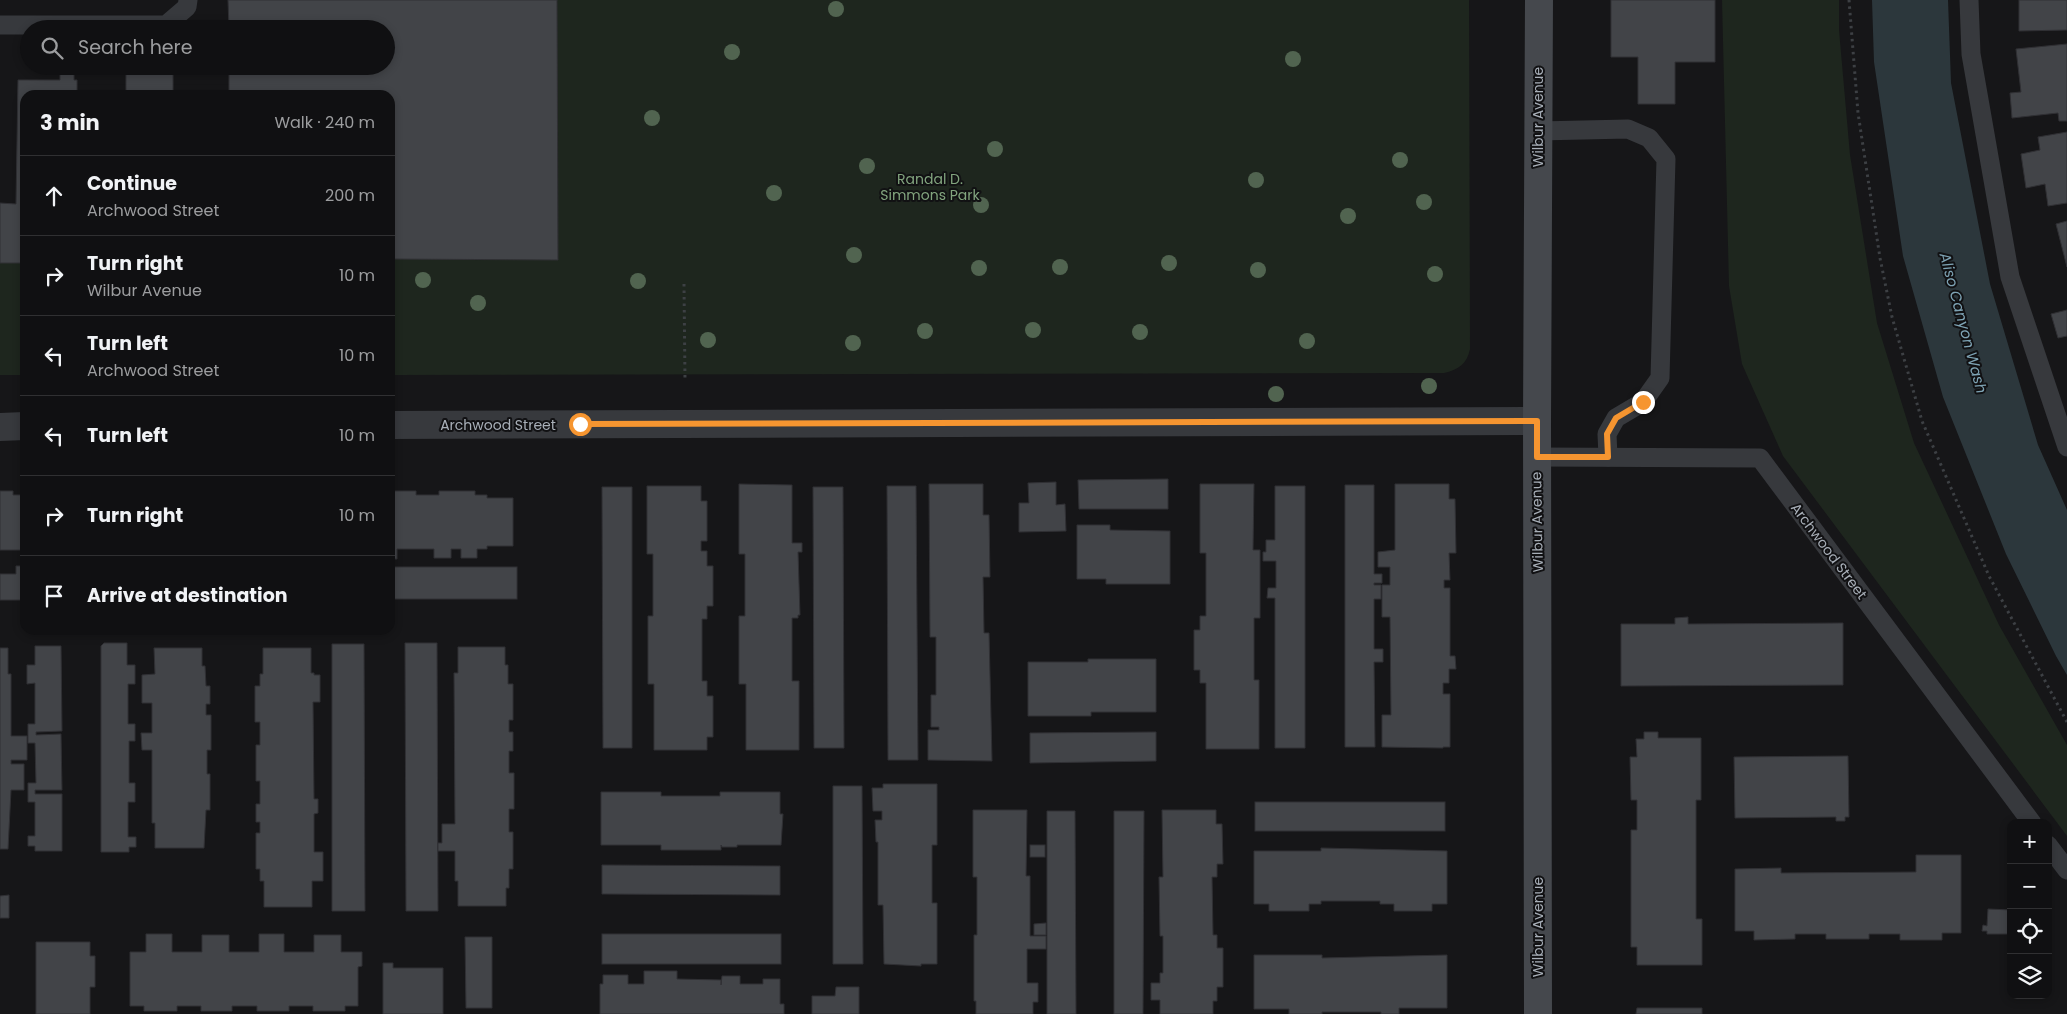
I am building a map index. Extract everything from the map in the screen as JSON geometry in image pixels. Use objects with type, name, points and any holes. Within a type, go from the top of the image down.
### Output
[{"type":"main road","name":"Wilbur Avenue","points":[[1538,1014],[1537,421],[1539,0]]},
{"type":"street","name":"Archwood Street","points":[[395,425],[1537,421]]},
{"type":"street","points":[[0,426],[20,426]]},
{"type":"lane","points":[[171,20],[187,7],[188,0]]},
{"type":"lane","points":[[1969,0],[1971,54],[2010,278],[2067,447]]},
{"type":"lane","points":[[0,24],[20,24]]},
{"type":"lane","points":[[1538,130],[1628,130],[1650,138],[1666,158],[1660,378],[1643,402],[1616,418],[1607,434],[1608,457]]},
{"type":"lane","name":"Archwood Street","points":[[1537,457],[1760,458],[2029,819]]},
{"type":"lane","points":[[2052,850],[2067,870]]},
{"type":"path","points":[[1849,0],[1858,113],[1880,258],[1892,317],[1922,421],[1989,576],[2067,722]]},
{"type":"path","points":[[684,284],[685,380]]},
{"type":"green space","name":"Randal D. Simmons Park","points":[[557,0],[1469,0],[1470,349],[1467,359],[1461,366],[1444,373],[395,375],[395,259],[558,259]]},
{"type":"green space","points":[[1722,0],[1839,0],[1839,30],[1850,155],[1877,323],[1914,443],[1999,625],[2067,745],[2067,836],[1783,456],[1742,364],[1729,286]]},
{"type":"green space","points":[[0,258],[20,258],[20,375],[0,375]]},
{"type":"water","name":"Aliso Canyon Wash","points":[[1872,0],[1948,0],[1951,83],[1990,284],[2038,445],[2067,510],[2067,675],[2006,554],[1943,397],[1903,256],[1874,62]]},
{"type":"building","points":[[228,0],[557,0],[558,260],[395,259],[395,90],[229,90],[229,75],[395,75],[395,20],[229,20]]},
{"type":"building","points":[[1611,0],[1715,0],[1715,62],[1675,62],[1675,104],[1638,104],[1638,57],[1611,57]]},
{"type":"building","points":[[2019,0],[2067,0],[2067,30],[2019,31]]},
{"type":"building","points":[[2067,44],[2067,121],[2059,121],[2058,113],[2012,118],[2010,93],[2021,92],[2016,49]]},
{"type":"building","points":[[60,75],[74,75],[74,80],[77,80],[77,90],[20,90],[20,263],[0,263],[0,203],[16,204],[18,80],[60,80]]},
{"type":"building","points":[[126,75],[173,75],[173,90],[126,90]]},
{"type":"building","points":[[2067,132],[2067,203],[2048,206],[2045,184],[2026,188],[2021,154],[2040,150],[2038,137]]},
{"type":"building","points":[[2067,221],[2067,267],[2056,224]]},
{"type":"building","points":[[2067,310],[2067,336],[2058,338],[2051,314]]},
{"type":"building","points":[[1168,479],[1168,509],[1079,509],[1078,480]]},
{"type":"building","points":[[1056,482],[1056,505],[1065,504],[1066,531],[1019,532],[1019,503],[1029,503],[1028,483]]},
{"type":"building","points":[[739,484],[792,485],[792,543],[802,543],[802,552],[798,552],[800,615],[798,615],[798,618],[792,618],[792,681],[799,681],[799,750],[746,750],[746,684],[739,684],[739,616],[745,616],[745,554],[739,554]]},
{"type":"building","points":[[929,484],[983,484],[983,515],[989,515],[990,577],[983,577],[984,633],[989,633],[992,761],[928,760],[928,730],[939,730],[939,727],[931,727],[931,695],[936,695],[936,637],[930,637]]},
{"type":"building","points":[[1200,484],[1254,484],[1253,550],[1260,550],[1260,618],[1254,618],[1254,680],[1259,680],[1259,749],[1206,749],[1206,683],[1200,683],[1200,670],[1194,670],[1194,630],[1200,630],[1200,616],[1206,616],[1206,553],[1200,553]]},
{"type":"building","points":[[1395,484],[1449,484],[1449,499],[1455,499],[1456,553],[1449,553],[1450,580],[1444,580],[1444,588],[1450,588],[1450,656],[1455,656],[1456,669],[1449,669],[1449,683],[1443,683],[1443,694],[1450,694],[1450,747],[1382,747],[1382,715],[1391,715],[1390,617],[1382,617],[1382,585],[1390,585],[1390,567],[1378,567],[1378,552],[1395,550]]},
{"type":"building","points":[[1345,485],[1374,485],[1374,574],[1382,574],[1382,583],[1374,583],[1374,585],[1381,585],[1381,599],[1374,599],[1374,649],[1383,649],[1383,662],[1374,662],[1375,747],[1345,747]]},
{"type":"building","points":[[647,486],[701,486],[701,501],[707,501],[707,541],[701,541],[701,551],[707,551],[707,566],[713,566],[713,606],[707,606],[707,619],[702,619],[702,681],[707,681],[707,696],[713,696],[713,737],[707,737],[707,750],[654,750],[654,684],[648,684],[648,616],[653,616],[653,554],[647,554]]},
{"type":"building","points":[[887,486],[916,486],[918,760],[888,760]]},
{"type":"building","points":[[1275,486],[1305,486],[1305,748],[1275,748],[1275,598],[1267,598],[1268,588],[1276,588],[1276,561],[1263,561],[1263,552],[1266,552],[1266,540],[1275,540]]},
{"type":"building","points":[[602,487],[632,487],[632,748],[603,748]]},
{"type":"building","points":[[813,487],[843,487],[844,748],[814,748]]},
{"type":"building","points":[[0,491],[13,491],[13,495],[20,495],[20,550],[0,550]]},
{"type":"building","points":[[395,491],[416,491],[416,495],[439,495],[439,491],[475,491],[475,495],[487,495],[487,498],[513,498],[513,546],[487,546],[487,549],[477,549],[477,558],[461,558],[461,549],[451,549],[451,558],[434,558],[434,549],[397,549],[397,559],[395,559]]},
{"type":"building","points":[[1077,525],[1110,525],[1110,530],[1170,531],[1170,584],[1106,584],[1106,579],[1077,579]]},
{"type":"building","points":[[16,566],[20,566],[20,600],[0,600],[0,574],[16,574]]},
{"type":"building","points":[[395,567],[517,567],[517,599],[395,599]]},
{"type":"building","points":[[1688,617],[1688,624],[1843,623],[1843,685],[1621,686],[1621,624],[1675,624],[1675,618]]},
{"type":"building","points":[[104,643],[127,643],[127,665],[135,665],[135,684],[128,684],[128,724],[135,724],[135,741],[129,741],[129,783],[135,783],[135,802],[128,802],[128,837],[136,837],[136,847],[129,847],[129,852],[101,852],[101,646]]},
{"type":"building","points":[[405,643],[437,643],[438,911],[406,911]]},
{"type":"building","points":[[332,644],[364,644],[365,911],[332,911]]},
{"type":"building","points":[[35,646],[61,646],[62,731],[36,732],[36,735],[61,734],[62,790],[35,790],[35,794],[62,794],[62,851],[35,851],[35,846],[28,846],[28,836],[35,836],[35,802],[28,802],[28,783],[36,783],[35,743],[28,743],[28,724],[35,724],[35,683],[27,684],[27,665],[35,665]]},
{"type":"building","points":[[458,647],[505,647],[505,665],[508,665],[508,684],[513,684],[513,720],[509,720],[509,732],[513,732],[513,751],[509,751],[509,773],[514,773],[514,809],[509,809],[509,832],[513,832],[513,869],[509,869],[509,888],[506,888],[506,906],[458,906],[458,881],[455,881],[455,851],[438,851],[438,843],[442,843],[442,824],[455,824],[454,673],[458,673]]},
{"type":"building","points":[[0,648],[8,648],[8,674],[11,674],[11,736],[27,736],[27,760],[11,760],[11,764],[24,764],[24,790],[11,790],[8,849],[0,849]]},
{"type":"building","points":[[154,648],[202,648],[202,666],[205,666],[206,686],[210,686],[210,704],[206,704],[206,715],[211,715],[211,750],[207,750],[207,774],[210,774],[210,810],[206,810],[204,848],[155,848],[155,823],[152,823],[152,750],[142,750],[141,733],[152,733],[152,703],[142,703],[142,675],[155,674]]},
{"type":"building","points":[[263,648],[311,648],[311,673],[320,675],[320,702],[313,702],[314,799],[318,799],[318,813],[314,814],[314,852],[323,852],[323,881],[312,881],[312,907],[264,907],[264,881],[260,881],[260,869],[256,869],[256,833],[260,833],[260,822],[256,822],[256,804],[260,804],[260,781],[256,781],[256,745],[260,745],[260,722],[255,722],[255,686],[260,686],[260,674],[263,674]]},
{"type":"building","points":[[1088,659],[1156,659],[1156,712],[1091,712],[1091,716],[1028,716],[1028,662],[1088,662]]},
{"type":"building","points":[[1156,732],[1156,761],[1030,763],[1030,733]]},
{"type":"building","points":[[1644,732],[1658,732],[1658,738],[1701,738],[1701,800],[1696,800],[1696,919],[1702,919],[1702,965],[1637,965],[1637,947],[1631,947],[1631,830],[1637,830],[1637,800],[1631,800],[1630,757],[1637,757],[1636,739],[1644,739]]},
{"type":"building","points":[[1848,756],[1849,817],[1845,817],[1845,821],[1836,821],[1836,817],[1735,818],[1734,757]]},
{"type":"building","points":[[883,784],[937,784],[937,845],[932,845],[932,903],[937,903],[937,964],[921,964],[921,966],[884,964],[883,905],[878,905],[878,842],[876,842],[875,820],[882,820],[882,811],[873,811],[872,788],[883,788]]},
{"type":"building","points":[[833,786],[862,786],[863,964],[833,964]]},
{"type":"building","points":[[601,792],[661,792],[661,796],[720,796],[720,792],[780,792],[780,814],[783,814],[781,845],[722,847],[721,845],[721,850],[661,850],[661,845],[601,845]]},
{"type":"building","points":[[1255,802],[1445,802],[1445,831],[1255,831]]},
{"type":"building","points":[[973,810],[1027,810],[1026,876],[1030,876],[1030,936],[1046,936],[1046,949],[1027,949],[1027,983],[1038,983],[1038,1002],[1033,1002],[1033,1014],[976,1014],[976,1001],[974,1001],[974,935],[977,935],[977,877],[973,877]]},
{"type":"building","points":[[1162,810],[1216,810],[1216,824],[1222,824],[1223,864],[1217,864],[1217,877],[1212,877],[1213,935],[1217,935],[1217,948],[1223,948],[1223,987],[1217,987],[1217,1001],[1213,1001],[1213,1014],[1160,1014],[1160,1000],[1151,1000],[1151,983],[1160,983],[1160,973],[1163,973],[1163,936],[1160,936],[1159,877],[1163,877]]},
{"type":"building","points":[[1047,811],[1075,811],[1076,1014],[1047,1014]]},
{"type":"building","points":[[1114,811],[1144,811],[1143,1014],[1114,1014]]},
{"type":"building","points":[[1030,845],[1045,845],[1045,857],[1030,857]]},
{"type":"building","points":[[1321,848],[1447,851],[1447,904],[1432,904],[1432,911],[1394,911],[1394,904],[1380,904],[1380,901],[1321,901],[1321,904],[1309,904],[1309,911],[1269,911],[1269,904],[1254,904],[1254,851],[1321,851]]},
{"type":"building","points":[[1916,855],[1961,855],[1961,933],[1942,933],[1942,940],[1900,940],[1900,934],[1869,934],[1869,939],[1826,939],[1826,934],[1795,934],[1795,939],[1754,940],[1754,931],[1735,931],[1735,869],[1781,868],[1781,873],[1916,872]]},
{"type":"building","points":[[602,865],[780,866],[780,895],[602,894]]},
{"type":"building","points":[[9,895],[9,918],[0,918],[0,896]]},
{"type":"building","points":[[1988,909],[2007,910],[2007,934],[1987,934],[1987,931],[1982,931],[1983,925],[1987,926]]},
{"type":"building","points":[[1046,923],[1046,935],[1034,935],[1034,924]]},
{"type":"building","points":[[146,934],[172,934],[172,952],[202,952],[202,935],[229,935],[229,952],[259,952],[259,934],[284,934],[284,952],[314,952],[314,935],[341,935],[341,952],[362,952],[362,966],[358,967],[358,1006],[345,1006],[345,1011],[313,1011],[313,1006],[289,1006],[289,1011],[257,1011],[257,1006],[232,1006],[232,1011],[201,1011],[201,1006],[177,1006],[177,1011],[144,1011],[144,1006],[130,1006],[130,952],[146,952]]},
{"type":"building","points":[[602,934],[781,934],[781,964],[602,964]]},
{"type":"building","points":[[465,937],[492,937],[492,1008],[466,1008]]},
{"type":"building","points":[[36,942],[90,942],[90,956],[95,956],[95,987],[90,987],[90,1014],[36,1014]]},
{"type":"building","points":[[1254,955],[1322,955],[1322,958],[1447,955],[1447,1008],[1399,1008],[1399,1014],[1381,1014],[1381,1012],[1322,1012],[1322,1014],[1289,1014],[1289,1009],[1254,1009]]},
{"type":"building","points":[[383,963],[393,963],[393,968],[443,968],[443,1014],[383,1014]]},
{"type":"building","points":[[644,971],[677,971],[677,979],[721,980],[721,985],[722,976],[740,976],[740,984],[763,984],[763,979],[780,979],[780,1004],[784,1004],[784,1014],[600,1014],[600,984],[603,984],[603,975],[628,975],[628,984],[644,984]]},
{"type":"building","points":[[836,987],[859,987],[859,1014],[812,1014],[812,996],[835,996]]},
{"type":"building","points":[[1637,1008],[1702,1008],[1702,1014],[1636,1014]]},
{"type":"route","points":[[580,424],[1537,421],[1537,457],[1608,457],[1607,434],[1616,418],[1643,402]]}]
